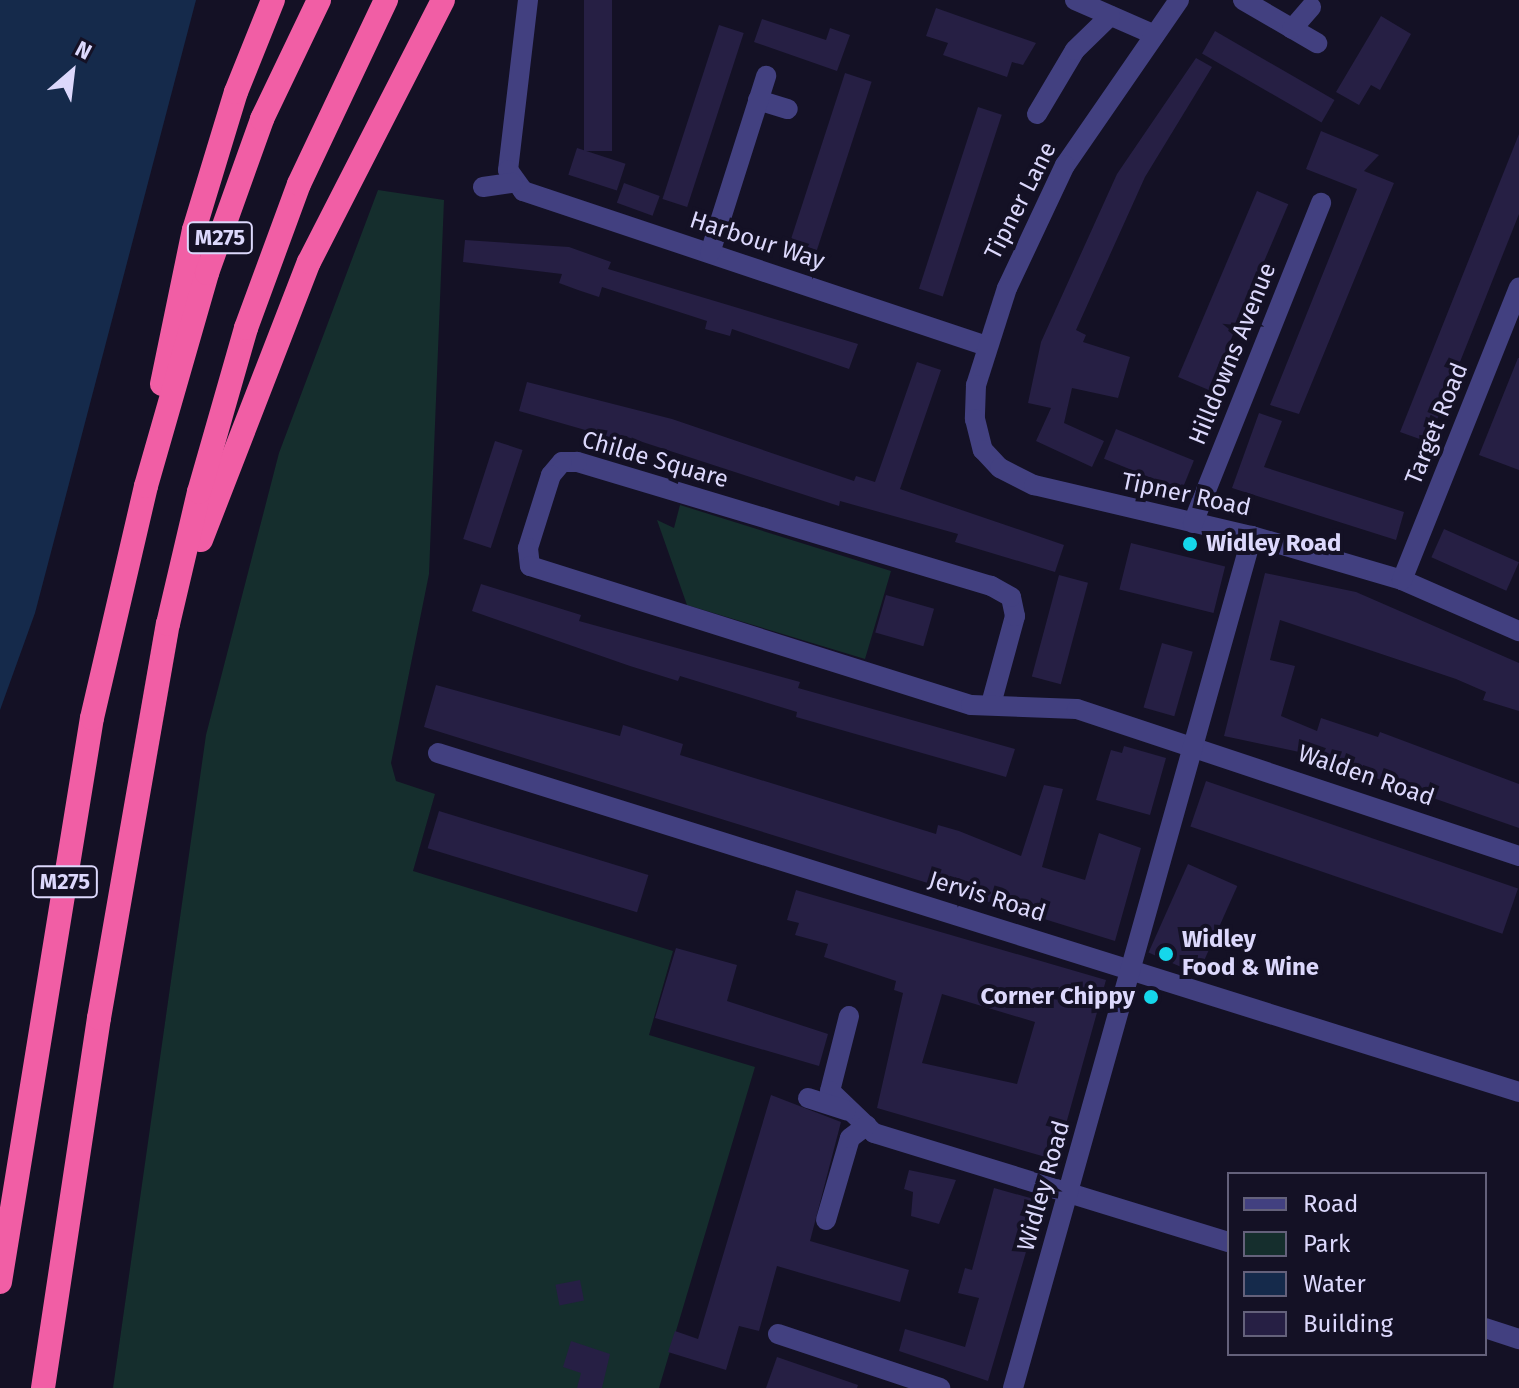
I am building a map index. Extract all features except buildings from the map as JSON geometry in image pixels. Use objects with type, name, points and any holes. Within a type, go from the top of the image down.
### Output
[{"type":"highway","name":"M275","points":[[0,1282],[92,718],[146,486],[194,230],[236,92],[273,0]]},
{"type":"highway","name":"M275","points":[[146,486],[207,273],[262,119],[319,0]]},
{"type":"highway","name":"M275","points":[[43,1388],[168,624],[246,328],[299,184],[386,0]]},
{"type":"highway","name":"M275","points":[[168,624],[309,262],[443,0]]},
{"type":"street","points":[[513,183],[508,170],[528,0]]},
{"type":"street","points":[[1075,0],[1155,35]]},
{"type":"street","name":"Tipner Lane","points":[[983,450],[975,419],[986,346],[1065,165],[1179,0]]},
{"type":"street","points":[[1243,0],[1317,43]]},
{"type":"street","points":[[1292,29],[1311,7]]},
{"type":"street","points":[[1037,114],[1075,50],[1110,16]]},
{"type":"street","points":[[710,253],[766,76]]},
{"type":"street","points":[[758,100],[788,109]]},
{"type":"street","name":"Harbour Way","points":[[483,187],[513,183],[986,346]]},
{"type":"street","name":"Hilldowns Avenue","points":[[1193,523],[1321,203]]},
{"type":"street","name":"Target Road","points":[[1402,580],[1519,287]]},
{"type":"street","name":"Tipner Road","points":[[983,450],[1000,468],[1034,485],[1252,536],[1402,580],[1519,631]]},
{"type":"street","name":"Childe Square","points":[[991,704],[1015,616],[1011,597],[991,586],[577,462],[562,462],[551,475],[528,548],[530,566],[971,705],[1077,709],[1195,745]]},
{"type":"street","name":"Widley Road","points":[[1013,1388],[1134,970],[1252,536]]},
{"type":"street","name":"Walden Road","points":[[1195,745],[1519,856]]},
{"type":"street","name":"Jervis Road","points":[[438,753],[1519,1092]]},
{"type":"street","points":[[849,1016],[830,1082],[835,1101],[874,1133],[1071,1189],[1227,1241]]},
{"type":"street","points":[[808,1098],[847,1110]]},
{"type":"street","points":[[826,1220],[850,1138],[867,1125]]},
{"type":"street","points":[[1487,1329],[1519,1339]]},
{"type":"street","points":[[778,1334],[940,1388]]},
{"type":"green space","points":[[378,190],[444,200],[429,574],[391,763],[396,781],[435,794],[413,871],[673,951],[649,1035],[755,1067],[659,1388],[113,1388],[206,735],[279,453]]},
{"type":"green space","points":[[680,505],[891,571],[865,659],[687,605],[657,520],[674,528]]},
{"type":"water","points":[[0,0],[196,0],[35,613],[0,710]]},
{"type":"place","name":"Widley Road","points":[[1190,544]]},
{"type":"place","name":"Widley Food & Wine","points":[[1166,954]]},
{"type":"place","name":"Corner Chippy","points":[[1151,997]]}]
